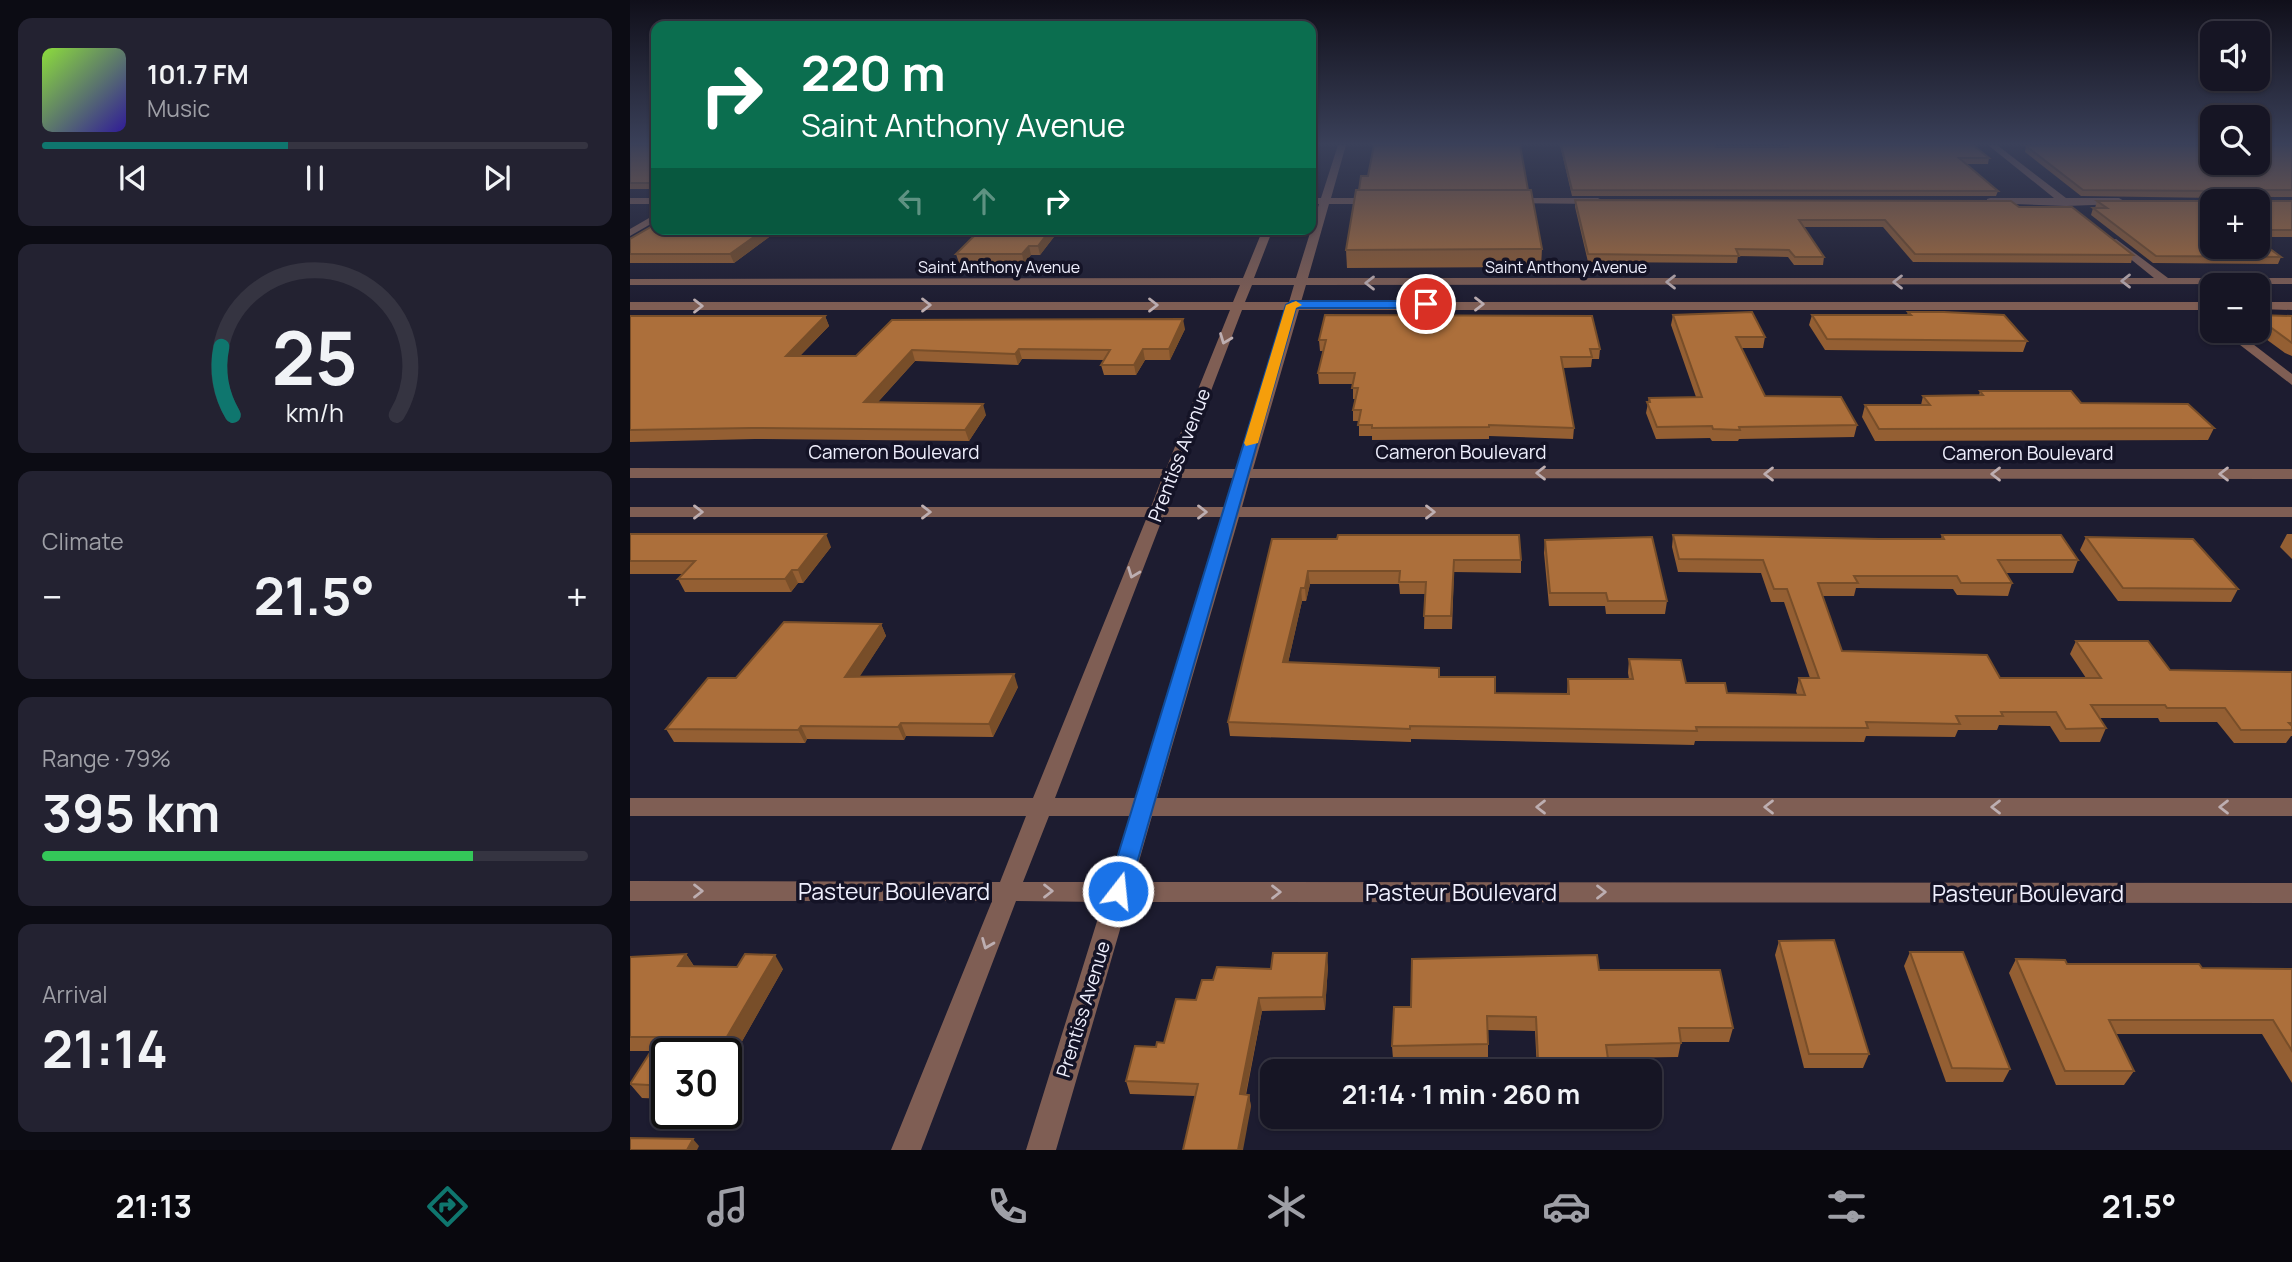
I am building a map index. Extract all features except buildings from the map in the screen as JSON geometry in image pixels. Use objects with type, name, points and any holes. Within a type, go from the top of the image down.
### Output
[{"type":"street","points":[[2060,199],[2084,217]]},
{"type":"street","points":[[630,201],[651,201]]},
{"type":"street","points":[[1318,201],[1396,201]]},
{"type":"street","points":[[1493,201],[1605,201]]},
{"type":"street","points":[[1980,201],[2131,201]]},
{"type":"street","points":[[630,233],[651,220]]},
{"type":"street","points":[[2104,233],[2200,308]]},
{"type":"street","name":"Prentiss Avenue","points":[[906,1150],[1266,235]]},
{"type":"street","name":"Prentiss Avenue","points":[[1041,1150],[1292,305],[1301,284],[1311,235]]},
{"type":"street","name":"Saint Anthony Avenue","points":[[630,282],[1301,284],[2292,281]]},
{"type":"street","name":"Saint Anthony Avenue","points":[[630,306],[2197,306]]},
{"type":"street","points":[[2270,306],[2292,306]]},
{"type":"street","points":[[2243,343],[2292,382]]},
{"type":"street","name":"Cameron Boulevard","points":[[630,473],[2292,474]]},
{"type":"street","points":[[630,512],[2292,512]]},
{"type":"street","points":[[630,807],[2292,807]]},
{"type":"street","name":"Pasteur Boulevard","points":[[630,891],[2292,893]]},
{"type":"slow traffic","points":[[1251,443],[1292,305],[1296,305]]},
{"type":"route","points":[[1118,891],[1292,305],[1426,304]]}]
